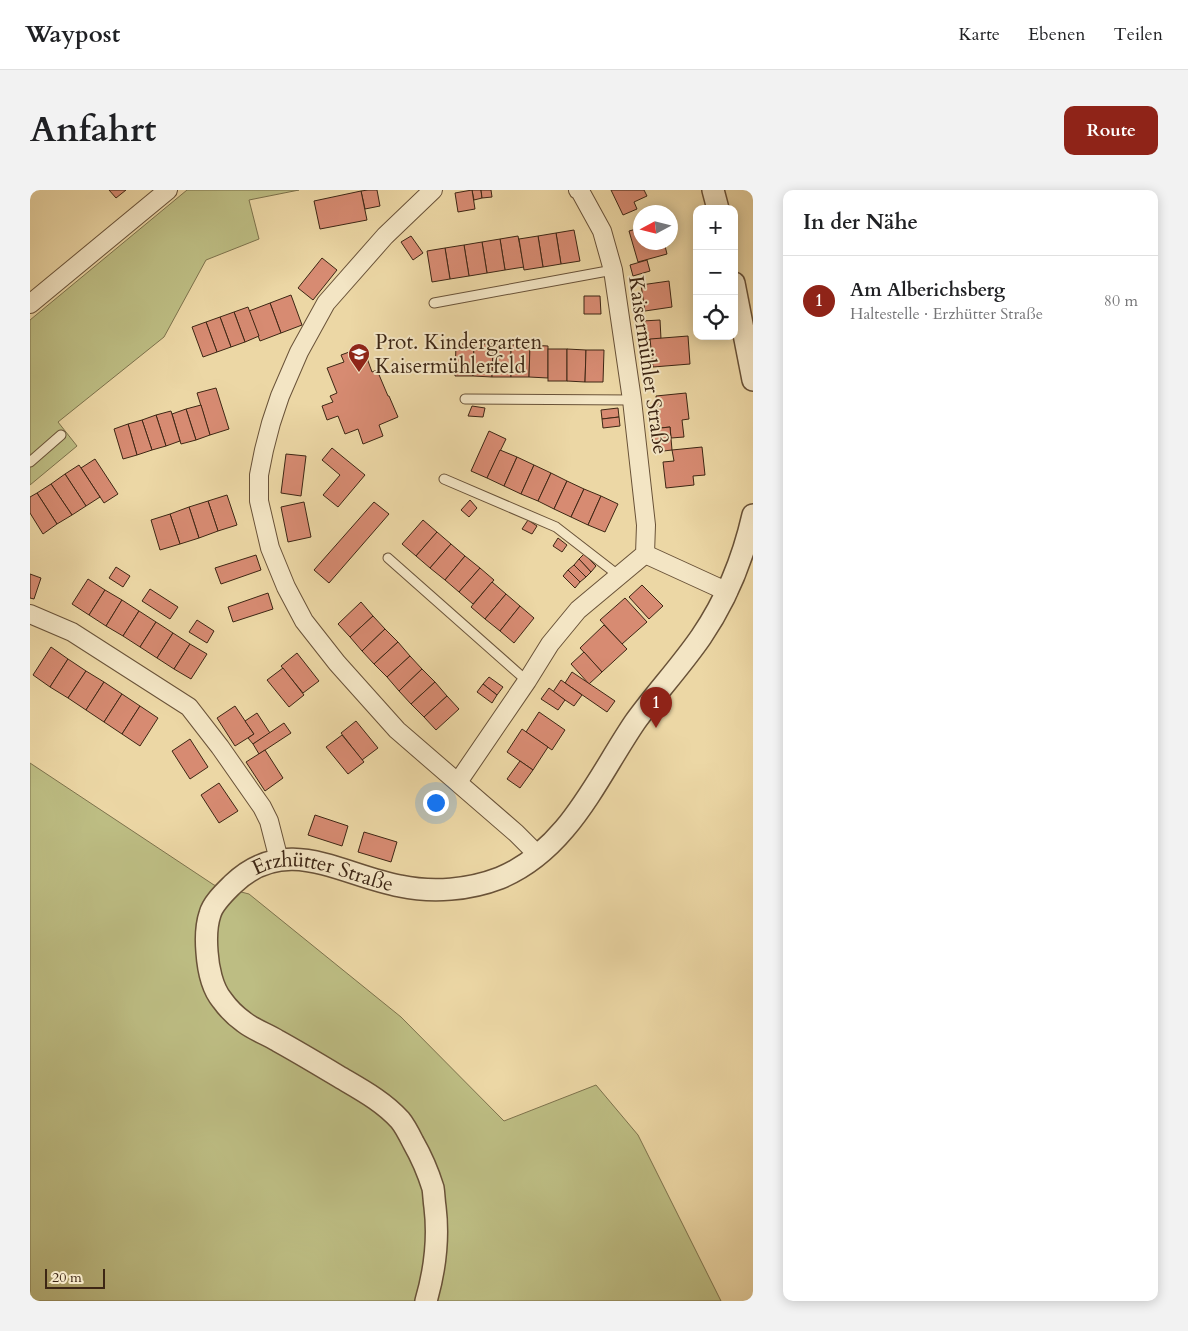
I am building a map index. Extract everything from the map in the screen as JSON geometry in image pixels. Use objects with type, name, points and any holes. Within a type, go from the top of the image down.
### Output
[{"type":"street","points":[[30,304],[168,190]]},
{"type":"street","points":[[433,190],[385,236],[326,304],[317,320],[280,396],[271,423],[259,475],[260,501],[270,548],[286,587],[304,621],[337,663],[396,730],[516,833],[538,855]]},
{"type":"street","name":"Kaisermühler Straße","points":[[578,190],[602,230],[613,270],[632,400],[646,525],[645,554]]},
{"type":"street","points":[[713,190],[717,205]]},
{"type":"street","points":[[736,295],[753,380]]},
{"type":"street","name":"Erzhütter Straße","points":[[426,1301],[433,1278],[438,1230],[433,1190],[421,1157],[402,1121],[376,1098],[244,1022],[220,998],[208,968],[206,941],[210,912],[224,894],[243,875],[264,864],[279,860],[312,861],[380,882],[402,887],[435,889],[456,888],[485,883],[515,871],[538,855],[560,834],[585,802],[640,715],[702,636],[728,592],[742,554],[753,514]]},
{"type":"street","points":[[458,782],[550,644],[578,610],[645,554],[728,592]]},
{"type":"street","points":[[30,614],[72,632],[189,706],[262,807],[269,821],[279,860]]},
{"type":"lane","points":[[434,303],[613,270]]},
{"type":"lane","points":[[466,399],[632,400]]},
{"type":"lane","points":[[30,462],[61,435]]},
{"type":"lane","points":[[444,479],[556,527],[618,576]]},
{"type":"lane","points":[[388,558],[527,681]]},
{"type":"green space","points":[[187,190],[299,190],[249,200],[259,239],[206,260],[164,337],[58,422],[77,446],[30,485],[30,320]]},
{"type":"green space","points":[[30,763],[214,885],[249,894],[401,1017],[504,1121],[596,1085],[638,1135],[721,1301],[30,1301]]},
{"type":"building","points":[[109,190],[126,190],[116,198]]},
{"type":"building","points":[[377,190],[380,206],[365,209],[361,191]]},
{"type":"building","points":[[472,190],[481,190],[482,198],[474,200]]},
{"type":"building","points":[[472,190],[475,209],[458,212],[455,193]]},
{"type":"building","points":[[481,190],[491,190],[492,197],[482,198]]},
{"type":"building","points":[[611,190],[644,190],[647,196],[634,202],[635,205],[633,205],[633,211],[623,215]]},
{"type":"building","points":[[361,191],[367,220],[320,229],[314,201]]},
{"type":"building","points":[[574,230],[580,261],[561,264],[556,233]]},
{"type":"building","points":[[633,230],[633,245],[629,231]]},
{"type":"building","points":[[556,233],[561,264],[543,267],[538,236]]},
{"type":"building","points":[[411,236],[423,253],[413,260],[401,242]]},
{"type":"building","points":[[518,236],[524,267],[505,270],[500,239]]},
{"type":"building","points":[[538,236],[543,267],[524,270],[519,239]]},
{"type":"building","points":[[500,239],[505,270],[487,273],[482,242]]},
{"type":"building","points":[[482,242],[487,273],[469,276],[464,245]]},
{"type":"building","points":[[464,245],[469,276],[450,279],[445,248]]},
{"type":"building","points":[[445,248],[450,279],[432,282],[427,251]]},
{"type":"building","points":[[635,250],[666,250],[667,254],[638,262]]},
{"type":"building","points":[[322,258],[337,270],[313,300],[298,288]]},
{"type":"building","points":[[647,260],[650,271],[633,276],[630,265]]},
{"type":"building","points":[[669,281],[672,307],[645,311],[641,285]]},
{"type":"building","points":[[291,295],[302,325],[281,333],[270,303]]},
{"type":"building","points":[[584,296],[600,296],[601,314],[584,314]]},
{"type":"building","points":[[270,303],[281,333],[260,341],[249,311]]},
{"type":"building","points":[[248,307],[259,336],[245,342],[234,312]]},
{"type":"building","points":[[234,312],[245,342],[231,347],[220,317]]},
{"type":"building","points":[[220,317],[231,347],[217,352],[206,322]]},
{"type":"building","points":[[660,320],[661,339],[644,340],[642,321]]},
{"type":"building","points":[[206,322],[217,352],[203,357],[192,327]]},
{"type":"building","points":[[688,336],[690,364],[653,367],[650,339]]},
{"type":"building","points":[[456,344],[474,344],[473,376],[455,376]]},
{"type":"building","points":[[474,344],[493,344],[492,377],[473,376]]},
{"type":"building","points":[[493,344],[511,345],[511,377],[492,377]]},
{"type":"building","points":[[511,345],[530,345],[529,377],[511,377]]},
{"type":"building","points":[[530,345],[548,346],[548,378],[529,377]]},
{"type":"building","points":[[363,347],[372,372],[377,370],[398,417],[379,425],[383,436],[363,444],[358,429],[345,434],[338,416],[327,420],[322,406],[333,402],[330,396],[337,393],[327,368],[344,362],[341,355]]},
{"type":"building","points":[[548,349],[567,349],[567,381],[548,381]]},
{"type":"building","points":[[567,349],[586,350],[585,382],[567,381]]},
{"type":"building","points":[[586,350],[604,350],[603,382],[585,382]]},
{"type":"building","points":[[216,388],[229,429],[210,435],[197,393]]},
{"type":"building","points":[[686,393],[689,419],[682,420],[684,437],[671,438],[670,427],[660,428],[656,396]]},
{"type":"building","points":[[201,405],[210,435],[196,440],[186,409]]},
{"type":"building","points":[[472,406],[485,408],[483,417],[468,416]]},
{"type":"building","points":[[618,408],[619,417],[602,419],[601,410]]},
{"type":"building","points":[[186,409],[196,440],[181,444],[172,414]]},
{"type":"building","points":[[171,411],[180,441],[166,446],[156,415]]},
{"type":"building","points":[[156,415],[166,446],[152,450],[142,420]]},
{"type":"building","points":[[619,417],[620,426],[603,428],[602,419]]},
{"type":"building","points":[[142,420],[152,450],[137,455],[128,424]]},
{"type":"building","points":[[128,424],[137,455],[123,459],[114,429]]},
{"type":"building","points":[[670,427],[672,450],[655,452],[652,429]]},
{"type":"building","points":[[489,431],[506,439],[487,478],[471,471]]},
{"type":"building","points":[[702,447],[705,475],[693,476],[694,485],[666,488],[663,462],[674,461],[672,450]]},
{"type":"building","points":[[332,448],[365,475],[338,507],[323,495],[340,475],[322,460]]},
{"type":"building","points":[[500,450],[517,457],[504,486],[487,478]]},
{"type":"building","points":[[286,454],[306,456],[301,496],[281,493]]},
{"type":"building","points":[[517,457],[534,465],[521,494],[504,486]]},
{"type":"building","points":[[95,459],[118,494],[104,503],[81,468]]},
{"type":"building","points":[[79,465],[100,497],[86,506],[65,474]]},
{"type":"building","points":[[534,465],[551,473],[538,501],[521,494]]},
{"type":"building","points":[[551,473],[567,481],[554,509],[538,501]]},
{"type":"building","points":[[65,474],[86,506],[72,515],[51,484]]},
{"type":"building","points":[[567,481],[584,489],[571,517],[554,509]]},
{"type":"building","points":[[51,484],[72,515],[57,524],[37,493]]},
{"type":"building","points":[[584,489],[601,496],[588,525],[571,517]]},
{"type":"building","points":[[37,493],[57,524],[43,534],[30,513],[30,497]]},
{"type":"building","points":[[227,495],[237,525],[218,531],[208,501]]},
{"type":"building","points":[[601,496],[618,504],[605,532],[588,525]]},
{"type":"building","points":[[470,500],[477,508],[469,517],[461,510]]},
{"type":"building","points":[[208,501],[218,531],[199,538],[189,507]]},
{"type":"building","points":[[304,502],[311,537],[288,542],[281,507]]},
{"type":"building","points":[[374,502],[389,514],[329,583],[314,570]]},
{"type":"building","points":[[189,507],[199,538],[180,544],[170,514]]},
{"type":"building","points":[[170,514],[180,544],[160,550],[151,520]]},
{"type":"building","points":[[423,520],[437,532],[416,556],[402,544]]},
{"type":"building","points":[[528,520],[537,526],[532,534],[522,529]]},
{"type":"building","points":[[437,532],[451,544],[430,568],[416,556]]},
{"type":"building","points":[[558,538],[567,545],[562,552],[553,546]]},
{"type":"building","points":[[451,544],[465,556],[445,580],[430,568]]},
{"type":"building","points":[[584,554],[596,566],[591,572],[579,559]]},
{"type":"building","points":[[256,555],[261,570],[221,584],[215,568]]},
{"type":"building","points":[[465,556],[480,568],[459,592],[445,580]]},
{"type":"building","points":[[579,559],[591,572],[586,577],[574,565]]},
{"type":"building","points":[[574,565],[586,577],[580,582],[568,570]]},
{"type":"building","points":[[116,567],[130,576],[123,587],[109,578]]},
{"type":"building","points":[[480,568],[494,580],[473,604],[459,592]]},
{"type":"building","points":[[568,570],[580,582],[575,588],[563,576]]},
{"type":"building","points":[[30,574],[41,578],[34,599],[30,598]]},
{"type":"building","points":[[88,579],[105,590],[89,615],[72,604]]},
{"type":"building","points":[[492,582],[506,594],[485,619],[471,607]]},
{"type":"building","points":[[642,585],[663,606],[649,619],[629,597]]},
{"type":"building","points":[[150,589],[178,607],[170,619],[142,601]]},
{"type":"building","points":[[105,590],[122,600],[106,626],[89,615]]},
{"type":"building","points":[[268,593],[273,609],[233,622],[228,607]]},
{"type":"building","points":[[506,594],[520,606],[500,631],[485,619]]},
{"type":"building","points":[[625,598],[647,622],[622,644],[600,620]]},
{"type":"building","points":[[122,600],[139,611],[123,636],[106,626]]},
{"type":"building","points":[[361,602],[373,616],[350,637],[338,624]]},
{"type":"building","points":[[520,606],[534,618],[514,643],[500,631]]},
{"type":"building","points":[[139,611],[156,622],[140,647],[123,636]]},
{"type":"building","points":[[373,616],[385,629],[362,651],[350,637]]},
{"type":"building","points":[[197,620],[214,631],[207,643],[189,632]]},
{"type":"building","points":[[156,622],[173,633],[157,658],[140,647]]},
{"type":"building","points":[[604,625],[627,649],[602,672],[580,648]]},
{"type":"building","points":[[385,629],[398,642],[374,664],[362,651]]},
{"type":"building","points":[[173,633],[190,644],[174,669],[157,658]]},
{"type":"building","points":[[398,642],[410,656],[387,677],[374,664]]},
{"type":"building","points":[[190,644],[207,654],[191,679],[174,669]]},
{"type":"building","points":[[51,647],[68,659],[50,687],[33,675]]},
{"type":"building","points":[[584,652],[602,672],[589,684],[571,664]]},
{"type":"building","points":[[297,653],[319,681],[303,693],[281,666]]},
{"type":"building","points":[[410,656],[422,669],[399,691],[387,677]]},
{"type":"building","points":[[68,659],[86,671],[68,698],[50,687]]},
{"type":"building","points":[[283,668],[304,695],[289,707],[267,680]]},
{"type":"building","points":[[422,669],[435,682],[411,704],[399,691]]},
{"type":"building","points":[[86,671],[104,682],[86,710],[68,698]]},
{"type":"building","points":[[572,672],[615,701],[607,712],[565,683]]},
{"type":"building","points":[[489,677],[503,687],[497,695],[483,684]]},
{"type":"building","points":[[561,680],[582,695],[574,706],[553,692]]},
{"type":"building","points":[[104,682],[122,694],[104,722],[86,710]]},
{"type":"building","points":[[435,682],[447,696],[424,717],[411,704]]},
{"type":"building","points":[[483,684],[497,695],[492,703],[477,692]]},
{"type":"building","points":[[549,688],[565,700],[558,710],[541,699]]},
{"type":"building","points":[[122,694],[140,706],[122,734],[104,722]]},
{"type":"building","points":[[447,696],[459,709],[436,730],[424,717]]},
{"type":"building","points":[[140,706],[158,718],[140,746],[122,734]]},
{"type":"building","points":[[235,706],[254,734],[235,746],[217,718]]},
{"type":"building","points":[[539,712],[565,730],[552,750],[526,732]]},
{"type":"building","points":[[257,713],[270,733],[253,744],[248,738],[254,734],[245,721]]},
{"type":"building","points":[[356,721],[378,748],[362,760],[341,733]]},
{"type":"building","points":[[284,723],[291,733],[259,754],[253,744]]},
{"type":"building","points":[[522,729],[548,747],[533,770],[507,752]]},
{"type":"building","points":[[342,735],[364,762],[348,774],[326,747]]},
{"type":"building","points":[[190,739],[208,767],[190,779],[172,751]]},
{"type":"building","points":[[265,750],[283,778],[265,791],[246,762]]},
{"type":"building","points":[[520,761],[533,770],[520,788],[507,779]]},
{"type":"building","points":[[219,783],[238,811],[219,823],[201,795]]},
{"type":"building","points":[[315,815],[348,826],[342,846],[308,835]]},
{"type":"building","points":[[364,832],[397,842],[391,862],[358,852]]},
{"type":"place","name":"Prot. Kindergarten Kaisermühlerfeld","points":[[359,373]]},
{"type":"place","name":"Am Alberichsberg","points":[[656,728]]}]
